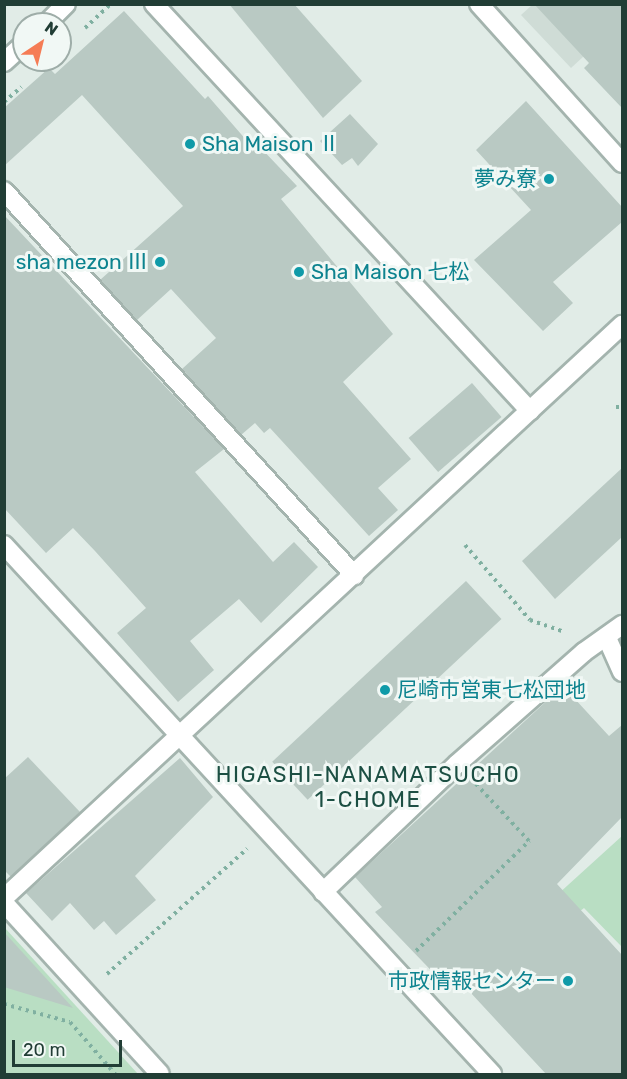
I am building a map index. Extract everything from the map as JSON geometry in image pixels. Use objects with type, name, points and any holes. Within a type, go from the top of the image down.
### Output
[{"type":"street","points":[[154,4],[530,411]]},
{"type":"street","points":[[479,4],[622,163]]},
{"type":"street","points":[[4,191],[354,574]]},
{"type":"street","points":[[4,898],[622,325]]},
{"type":"street","points":[[4,545],[492,1074]]},
{"type":"street","points":[[323,892],[457,764],[584,652],[607,638],[622,625]]},
{"type":"street","points":[[607,638],[622,672]]},
{"type":"street","points":[[4,903],[160,1074]]},
{"type":"path","points":[[616,407],[622,407]]},
{"type":"path","points":[[465,546],[530,620],[566,633],[584,652]]},
{"type":"path","points":[[395,970],[529,841],[457,764]]},
{"type":"path","points":[[86,993],[268,831]]},
{"type":"path","points":[[4,1004],[70,1022],[116,1074]]},
{"type":"shaded area","points":[[532,5],[622,5],[622,21],[571,68],[521,15]]},
{"type":"green space","points":[[622,836],[622,947],[584,908],[483,987],[471,973]]},
{"type":"green space","points":[[5,928],[138,1074],[5,1074]]},
{"type":"building","points":[[229,4],[294,4],[362,81],[323,118]]},
{"type":"building","points":[[534,4],[622,4],[622,108],[584,68],[589,63]]},
{"type":"building","points":[[124,11],[205,99],[208,96],[254,149],[258,145],[297,186],[281,199],[393,334],[343,382],[411,459],[378,488],[398,510],[369,536],[270,428],[264,433],[255,423],[241,435],[182,369],[216,338],[171,289],[137,320],[100,280],[183,206],[82,95],[4,166],[4,108],[44,72],[55,74],[72,72],[72,58]]},
{"type":"building","name":"夢み寮","points":[[526,101],[622,207],[622,222],[553,282],[573,303],[543,331],[474,260],[531,210],[476,150]]},
{"type":"building","points":[[350,114],[378,144],[358,166],[352,158],[342,165],[320,141]]},
{"type":"building","points":[[4,215],[224,449],[195,472],[273,562],[294,542],[318,567],[261,623],[239,599],[190,641],[214,670],[178,702],[117,633],[146,608],[95,551],[73,528],[46,553],[4,508]]},
{"type":"building","points":[[472,383],[502,417],[438,472],[409,438]]},
{"type":"building","points":[[622,468],[622,537],[555,599],[522,561]]},
{"type":"building","name":"尼崎市営東七松団地","points":[[466,581],[501,619],[308,800],[272,762]]},
{"type":"building","points":[[563,686],[609,736],[622,725],[622,817],[557,884],[622,955],[622,1074],[546,1074],[457,978],[447,987],[375,912],[382,907],[355,877]]},
{"type":"building","points":[[28,757],[80,812],[11,877],[4,870],[4,779]]},
{"type":"building","points":[[180,758],[213,797],[135,876],[156,900],[116,935],[104,921],[94,930],[70,903],[52,921],[26,893]]},
{"type":"building","points":[[4,932],[73,1008],[4,987]]},
{"type":"place","name":"Sha Maison Ⅱ","points":[[190,144]]},
{"type":"place","name":"夢み寮","points":[[549,179]]},
{"type":"place","name":"sha mezon Ⅲ","points":[[160,262]]},
{"type":"place","name":"Sha Maison 七松","points":[[299,272]]},
{"type":"place","name":"尼崎市営東七松団地","points":[[385,690]]},
{"type":"place","name":"市政情報センター","points":[[568,981]]},
{"type":"district","name":"HIGASHI-NANAMATSUCHO 1-CHOME","points":[[368,786]]}]
